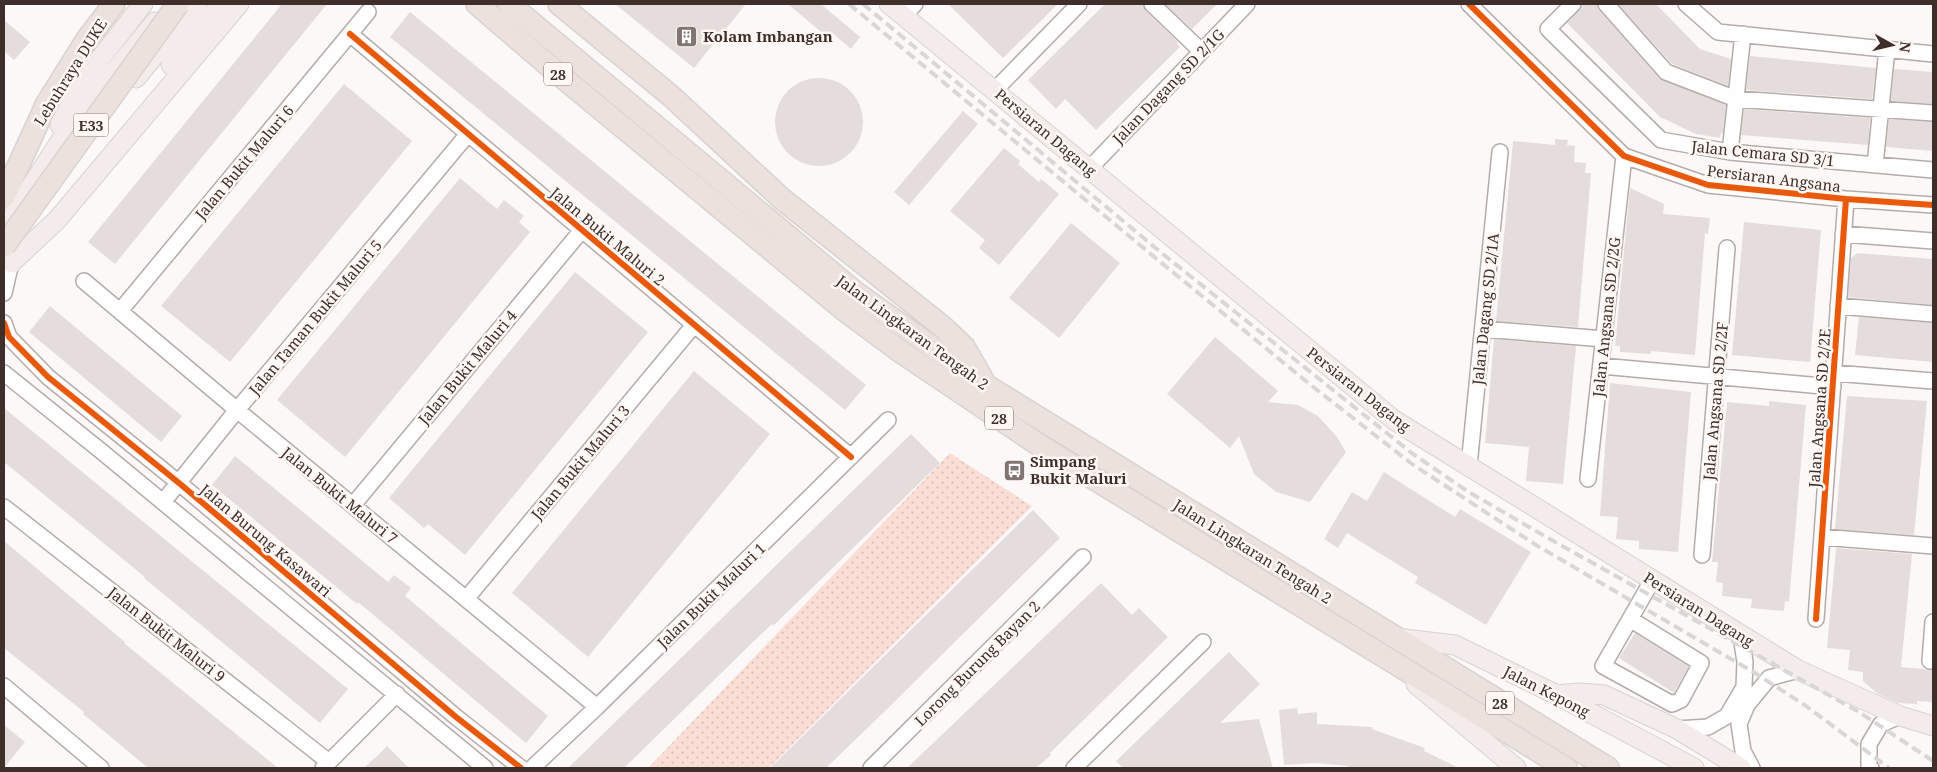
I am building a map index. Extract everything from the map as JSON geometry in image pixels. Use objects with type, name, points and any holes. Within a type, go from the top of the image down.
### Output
[{"type":"highway","name":"Lebuhraya DUKE","points":[[12,199],[47,103],[86,39],[114,4]]},
{"type":"highway","name":"E33","points":[[6,261],[178,4]]},
{"type":"highway","name":"Jalan Lingkaran Tengah 2","points":[[477,4],[562,77],[843,309],[901,352],[1039,445],[1566,768]]},
{"type":"highway","name":"Jalan Lingkaran Tengah 2","points":[[509,4],[855,292],[987,386],[1392,638],[1608,768]]},
{"type":"highway","points":[[559,4],[671,96],[782,199],[943,328],[964,347],[987,386]]},
{"type":"highway","points":[[564,4],[581,22]]},
{"type":"main road","points":[[4,229],[12,199],[82,82],[142,4]]},
{"type":"main road","points":[[12,199],[117,66],[170,4]]},
{"type":"main road","points":[[4,238],[197,4]]},
{"type":"main road","points":[[6,261],[221,4]]},
{"type":"main road","points":[[6,261],[57,220],[239,4]]},
{"type":"main road","name":"Persiaran Dagang","points":[[902,8],[994,90],[1394,420],[1798,670],[1900,716],[1933,726]]},
{"type":"main road","name":"Jalan Kepong","points":[[1392,638],[1455,645],[1557,695],[1694,768]]},
{"type":"main road","points":[[1383,656],[1516,768]]},
{"type":"main road","points":[[1557,695],[1579,693],[1604,695],[1677,729],[1741,768]]},
{"type":"street","points":[[994,90],[1079,4]]},
{"type":"street","points":[[1152,4],[1201,51]]},
{"type":"street","name":"Jalan Dagang SD 2/1G","points":[[1089,169],[1247,4]]},
{"type":"street","name":"Persiaran Angsana","points":[[1469,4],[1624,156],[1708,185],[1846,200],[1933,205]]},
{"type":"street","name":"Jalan Cemara SD 3/1","points":[[1573,4],[1548,29],[1661,140],[1730,152],[1933,170]]},
{"type":"street","points":[[1606,4],[1666,72],[1736,99],[1933,113]]},
{"type":"street","points":[[1686,4],[1718,32],[1933,54]]},
{"type":"street","name":"Jalan Bukit Maluri 6","points":[[120,311],[368,12]]},
{"type":"street","name":"Jalan Bukit Maluri 2","points":[[350,34],[851,457]]},
{"type":"street","points":[[1730,152],[1743,34]]},
{"type":"street","points":[[1876,165],[1887,49]]},
{"type":"street","name":"Jalan Taman Bukit Maluri 5","points":[[163,502],[237,410],[468,134]]},
{"type":"street","name":"Jalan Dagang SD 2/1A","points":[[1469,466],[1500,152]]},
{"type":"street","name":"Jalan Angsana SD 2/2G","points":[[1588,478],[1624,156]]},
{"type":"street","name":"Jalan Angsana SD 2/2E","points":[[1816,619],[1846,200]]},
{"type":"street","name":"Jalan Bukit Maluri 4","points":[[353,505],[582,230]]},
{"type":"street","points":[[1844,234],[1933,241]]},
{"type":"street","name":"Jalan Angsana SD 2/2F","points":[[1702,554],[1728,248]]},
{"type":"street","points":[[4,293],[6,261]]},
{"type":"street","name":"Jalan Bukit Maluri 7","points":[[84,281],[597,707]]},
{"type":"street","points":[[1838,306],[1933,314]]},
{"type":"street","name":"Jalan Burung Kasawari","points":[[4,323],[9,337],[48,378],[178,483],[456,717],[521,768]]},
{"type":"street","name":"Jalan Bukit Maluri 3","points":[[466,599],[694,325]]},
{"type":"street","points":[[1483,329],[1604,339]]},
{"type":"street","points":[[1601,366],[1717,377],[1933,381]]},
{"type":"street","points":[[4,374],[163,502],[485,768]]},
{"type":"street","name":"Jalan Bukit Maluri 1","points":[[532,768],[597,707],[888,420]]},
{"type":"street","name":"Jalan Bukit Maluri 9","points":[[4,507],[326,765]]},
{"type":"street","points":[[1822,537],[1933,546]]},
{"type":"street","name":"Lorong Burung Bayan 2","points":[[872,768],[1082,557]]},
{"type":"street","points":[[1630,618],[1701,663],[1681,700],[1672,704],[1603,666],[1630,618],[1653,579]]},
{"type":"street","points":[[1930,661],[1933,622]]},
{"type":"street","points":[[1677,729],[1708,728],[1727,716],[1744,687],[1745,662],[1741,636]]},
{"type":"street","points":[[1074,768],[1203,642]]},
{"type":"street","points":[[1752,768],[1743,751],[1739,724],[1747,705],[1769,678],[1798,670]]},
{"type":"street","points":[[4,686],[102,768]]},
{"type":"street","points":[[326,765],[397,694]]},
{"type":"street","points":[[1871,768],[1869,766],[1869,744],[1881,724],[1900,716]]},
{"type":"shaded area","points":[[950,453],[1032,506],[769,768],[648,768]]},
{"type":"building","points":[[282,4],[327,4],[115,264],[88,242]]},
{"type":"building","name":"Kolam Imbangan","points":[[615,4],[746,4],[694,68]]},
{"type":"building","points":[[788,4],[821,4],[860,37],[851,49],[831,32],[827,37]]},
{"type":"building","points":[[948,4],[1058,4],[1003,58]]},
{"type":"building","points":[[1105,4],[1143,4],[1146,11],[1178,42],[1177,44],[1180,47],[1096,130],[1065,99],[1056,109],[1028,80]]},
{"type":"building","points":[[1165,4],[1217,4],[1192,29]]},
{"type":"building","points":[[1584,4],[1597,4],[1599,10],[1659,78],[1726,105],[1723,133],[1721,133],[1720,138],[1696,134],[1660,117],[1567,23]]},
{"type":"building","points":[[1618,4],[1656,4],[1700,49],[1731,59],[1728,86],[1672,64]]},
{"type":"building","points":[[410,12],[866,385],[845,410],[390,37]]},
{"type":"building","points":[[4,20],[30,42],[14,60],[4,51]]},
{"type":"building","points":[[1750,56],[1876,68],[1872,99],[1746,90]]},
{"type":"building","points":[[1894,69],[1933,72],[1933,104],[1891,101]]},
{"type":"building","points":[[819,78],[836,81],[850,91],[860,105],[863,122],[860,139],[850,153],[836,163],[819,166],[802,163],[788,153],[778,139],[775,122],[778,105],[788,91],[802,81]]},
{"type":"building","points":[[344,84],[412,141],[230,362],[161,306]]},
{"type":"building","points":[[1744,109],[1870,118],[1868,145],[1741,135]]},
{"type":"building","points":[[963,111],[978,124],[909,205],[894,192]]},
{"type":"building","points":[[1889,119],[1933,122],[1933,151],[1886,147]]},
{"type":"building","points":[[1555,139],[1568,140],[1567,145],[1575,146],[1574,162],[1586,163],[1585,173],[1591,173],[1578,327],[1496,321],[1513,141],[1555,145]]},
{"type":"building","points":[[1004,148],[1020,161],[1018,164],[1039,182],[1041,179],[1059,194],[999,265],[979,248],[985,240],[950,211]]},
{"type":"building","points":[[460,178],[497,209],[504,200],[524,216],[519,222],[530,232],[345,457],[277,400]]},
{"type":"building","points":[[1630,188],[1664,204],[1663,214],[1710,218],[1708,234],[1705,233],[1695,355],[1651,351],[1651,354],[1620,352],[1620,346],[1615,346]]},
{"type":"building","points":[[1744,222],[1821,230],[1810,362],[1732,355]]},
{"type":"building","points":[[1071,223],[1120,263],[1059,338],[1009,298]]},
{"type":"building","points":[[1857,253],[1933,259],[1933,305],[1848,297],[1851,258]]},
{"type":"building","points":[[575,272],[648,332],[465,555],[428,524],[424,528],[389,498]]},
{"type":"building","points":[[50,306],[182,416],[161,442],[29,332]]},
{"type":"building","points":[[1859,317],[1933,323],[1933,362],[1855,355]]},
{"type":"building","points":[[1215,337],[1278,391],[1268,402],[1298,405],[1318,416],[1337,437],[1346,452],[1310,502],[1276,492],[1254,474],[1239,436],[1230,448],[1167,394]]},
{"type":"building","points":[[1494,339],[1576,346],[1563,484],[1526,481],[1529,447],[1485,443]]},
{"type":"building","points":[[694,371],[770,434],[588,657],[512,593]]},
{"type":"building","points":[[1610,383],[1691,392],[1678,552],[1639,549],[1639,541],[1616,539],[1618,517],[1600,516]]},
{"type":"building","points":[[1847,396],[1927,401],[1914,535],[1835,529]]},
{"type":"building","points":[[1769,401],[1806,405],[1789,602],[1785,601],[1784,611],[1751,608],[1752,599],[1722,596],[1723,583],[1716,582],[1718,562],[1712,562],[1727,402],[1769,406]]},
{"type":"building","points":[[4,408],[348,689],[320,723],[4,462]]},
{"type":"building","points":[[911,434],[940,463],[809,591],[773,626],[772,624],[753,642],[624,768],[568,768]]},
{"type":"building","points":[[235,456],[388,582],[394,575],[411,588],[405,596],[548,716],[526,743],[358,602],[357,604],[212,485]]},
{"type":"building","points":[[1384,472],[1455,517],[1460,509],[1531,552],[1486,625],[1415,583],[1418,577],[1347,533],[1338,548],[1324,539],[1352,492],[1367,501]]},
{"type":"building","points":[[1033,510],[1060,538],[882,714],[826,768],[770,768]]},
{"type":"building","points":[[4,541],[124,643],[278,768],[148,768],[83,714],[84,712],[4,648]]},
{"type":"building","points":[[1836,548],[1912,554],[1901,667],[1933,670],[1933,702],[1917,701],[1917,704],[1898,703],[1878,694],[1863,681],[1863,672],[1848,670],[1850,650],[1827,648]]},
{"type":"building","points":[[1101,583],[1132,615],[1139,608],[1168,637],[1050,753],[1051,755],[1036,768],[907,768]]},
{"type":"building","points":[[1635,633],[1689,666],[1674,693],[1619,658]]},
{"type":"building","points":[[1229,652],[1260,684],[1220,723],[1259,719],[1273,768],[1123,768],[1116,761]]},
{"type":"building","points":[[1297,708],[1298,714],[1317,712],[1317,724],[1372,727],[1372,729],[1425,748],[1424,751],[1459,768],[1347,768],[1348,766],[1316,763],[1284,765],[1279,710]]},
{"type":"building","points":[[4,725],[25,742],[4,768]]},
{"type":"building","points":[[387,746],[409,768],[364,768],[377,756]]},
{"type":"railway","points":[[849,4],[1312,386],[1412,464],[1536,545],[1755,673],[1806,706],[1889,768]]},
{"type":"railway","points":[[863,4],[1164,255],[1413,454],[1467,491],[1548,538],[1859,712],[1933,761]]},
{"type":"cycle path","points":[[1469,4],[1624,156],[1708,185],[1846,199],[1933,205]]},
{"type":"cycle path","points":[[350,34],[851,457]]},
{"type":"cycle path","points":[[1816,619],[1846,199]]},
{"type":"cycle path","points":[[4,323],[9,337],[48,377],[179,483],[456,717],[521,768]]},
{"type":"place","name":"Kolam Imbangan","points":[[687,36]]},
{"type":"place","name":"Simpang Bukit Maluri","points":[[1014,470]]}]
